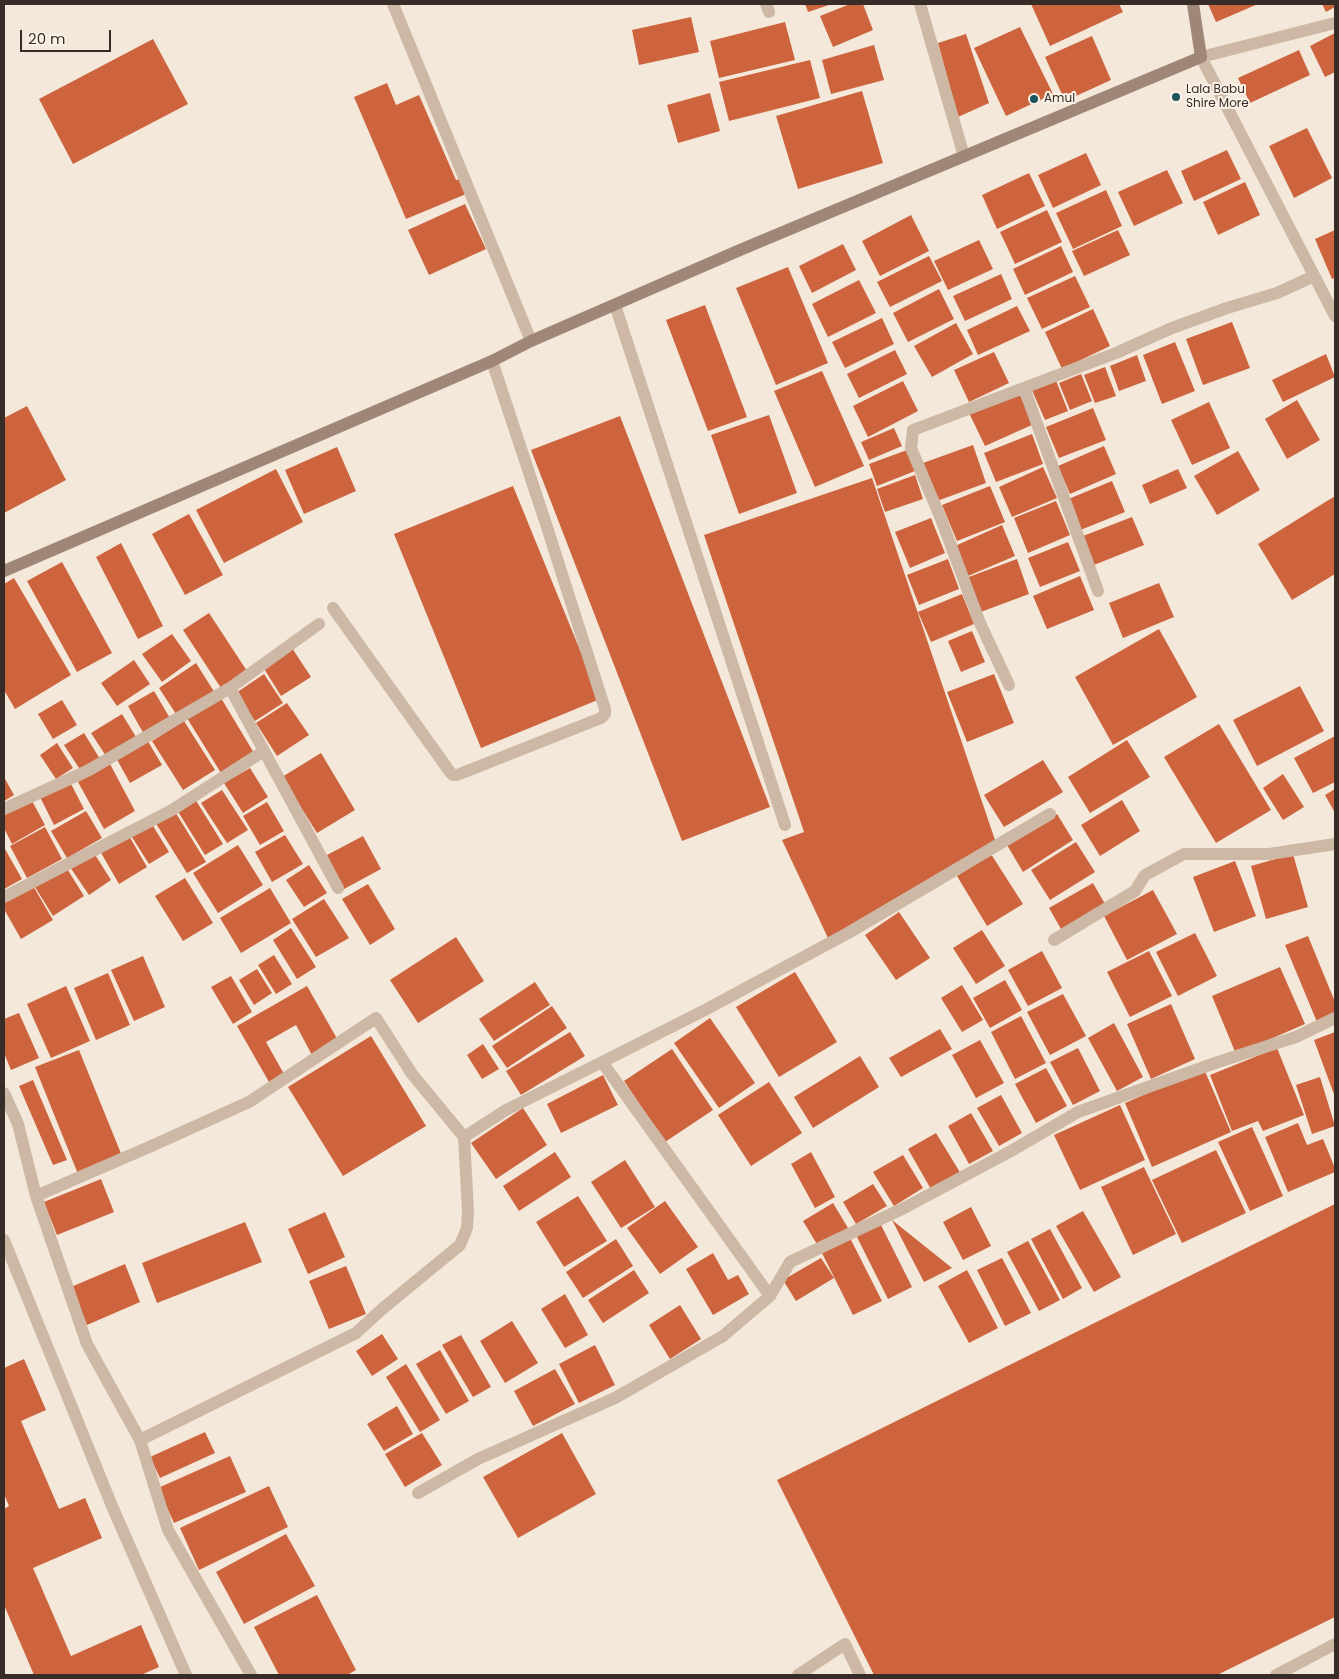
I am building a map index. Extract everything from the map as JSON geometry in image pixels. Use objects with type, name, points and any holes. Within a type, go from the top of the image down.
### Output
[{"type":"street","points":[[393,4],[531,341]]},
{"type":"street","points":[[920,4],[964,156]]},
{"type":"street","points":[[1194,4],[1201,57],[1335,316]]},
{"type":"street","points":[[4,571],[492,361],[531,341],[740,250],[1201,57],[1335,23]]},
{"type":"street","points":[[1008,685],[980,623],[941,519],[911,448],[913,430],[1116,352],[1172,328],[1227,308],[1277,293],[1314,276]]},
{"type":"street","points":[[615,305],[784,825]]},
{"type":"street","points":[[333,608],[453,775],[601,718],[605,714],[606,709],[492,361]]},
{"type":"street","points":[[1024,388],[1098,591]]},
{"type":"street","points":[[4,810],[89,770],[230,688],[320,624]]},
{"type":"street","points":[[230,688],[338,888]]},
{"type":"street","points":[[4,897],[172,810],[264,751]]},
{"type":"street","points":[[464,1137],[506,1110],[705,1010],[850,932],[1050,814]]},
{"type":"street","points":[[1054,940],[1135,891],[1145,875],[1184,854],[1269,854],[1335,844]]},
{"type":"street","points":[[36,1196],[249,1102],[376,1018],[412,1074],[464,1137],[468,1211],[467,1228],[460,1245],[356,1333],[140,1440]]},
{"type":"street","points":[[418,1493],[478,1460],[615,1398],[723,1336],[770,1296],[790,1262],[906,1207],[1011,1151],[1078,1112],[1296,1036],[1335,1018]]},
{"type":"street","points":[[602,1062],[770,1296]]},
{"type":"street","points":[[4,1093],[18,1124],[36,1196],[87,1344],[140,1440],[168,1530],[251,1675]]},
{"type":"street","points":[[4,1240],[112,1506],[186,1675]]},
{"type":"street","points":[[798,1675],[845,1644],[860,1675]]},
{"type":"street","points":[[1276,1675],[1335,1644]]},
{"type":"building","points":[[805,4],[832,4],[808,12]]},
{"type":"building","points":[[850,4],[863,4],[873,30],[833,47],[820,16]]},
{"type":"building","points":[[1031,4],[1119,4],[1123,12],[1050,46]]},
{"type":"building","points":[[1208,4],[1258,4],[1216,22]]},
{"type":"building","points":[[1322,4],[1335,4],[1335,7],[1326,12]]},
{"type":"building","points":[[691,17],[699,52],[639,65],[632,30]]},
{"type":"building","points":[[785,22],[795,60],[719,78],[710,41]]},
{"type":"building","points":[[1020,27],[1053,94],[1006,116],[974,48]]},
{"type":"building","points":[[1335,33],[1335,72],[1325,77],[1310,46]]},
{"type":"building","points":[[966,34],[989,103],[958,117],[938,43]]},
{"type":"building","points":[[1092,36],[1111,80],[1065,101],[1045,57]]},
{"type":"building","points":[[153,39],[188,104],[73,164],[39,99]]},
{"type":"building","points":[[874,45],[884,80],[831,94],[822,60]]},
{"type":"building","points":[[1299,50],[1310,75],[1250,103],[1238,78]]},
{"type":"building","points":[[810,60],[820,98],[729,121],[719,82]]},
{"type":"building","points":[[387,83],[396,105],[419,95],[456,180],[460,179],[466,194],[406,219],[354,97]]},
{"type":"building","points":[[862,91],[883,163],[798,189],[776,116]]},
{"type":"building","points":[[710,93],[720,131],[678,143],[667,105]]},
{"type":"building","points":[[1307,128],[1332,178],[1294,198],[1269,146]]},
{"type":"building","points":[[1227,150],[1241,179],[1194,201],[1181,171]]},
{"type":"building","points":[[1086,153],[1101,185],[1053,208],[1038,175]]},
{"type":"building","points":[[1167,170],[1183,203],[1134,226],[1118,192]]},
{"type":"building","points":[[1029,173],[1045,206],[997,229],[982,195]]},
{"type":"building","points":[[1245,182],[1260,215],[1218,235],[1203,202]]},
{"type":"building","points":[[1106,190],[1122,226],[1073,249],[1056,213]]},
{"type":"building","points":[[465,204],[486,249],[429,275],[408,230]]},
{"type":"building","points":[[1047,210],[1062,242],[1015,264],[1000,232]]},
{"type":"building","points":[[911,215],[929,251],[880,276],[862,241]]},
{"type":"building","points":[[1118,230],[1130,255],[1084,276],[1072,251]]},
{"type":"building","points":[[1335,230],[1335,278],[1332,279],[1315,239]]},
{"type":"building","points":[[979,240],[993,269],[948,290],[934,261]]},
{"type":"building","points":[[843,244],[856,270],[812,293],[799,266]]},
{"type":"building","points":[[1061,246],[1073,272],[1025,295],[1013,269]]},
{"type":"building","points":[[929,256],[942,281],[890,307],[877,282]]},
{"type":"building","points":[[788,267],[828,363],[776,385],[736,288]]},
{"type":"building","points":[[1001,274],[1012,299],[965,321],[953,296]]},
{"type":"building","points":[[1075,276],[1090,307],[1042,329],[1027,298]]},
{"type":"building","points":[[859,280],[876,313],[828,337],[812,304]]},
{"type":"building","points":[[939,289],[954,319],[908,342],[893,313]]},
{"type":"building","points":[[705,305],[747,417],[708,431],[666,320]]},
{"type":"building","points":[[1017,306],[1030,331],[978,355],[967,330]]},
{"type":"building","points":[[1093,309],[1110,346],[1062,369],[1045,332]]},
{"type":"building","points":[[882,318],[894,344],[845,368],[832,342]]},
{"type":"building","points":[[1232,322],[1250,368],[1203,385],[1186,339]]},
{"type":"building","points":[[956,323],[973,354],[932,377],[914,346]]},
{"type":"building","points":[[1175,342],[1195,391],[1162,404],[1143,355]]},
{"type":"building","points":[[895,350],[907,374],[859,398],[847,374]]},
{"type":"building","points":[[994,352],[1009,383],[969,402],[954,370]]},
{"type":"building","points":[[1326,354],[1335,377],[1283,402],[1272,380]]},
{"type":"building","points":[[1137,355],[1146,381],[1119,391],[1110,366]]},
{"type":"building","points":[[1105,367],[1116,396],[1095,403],[1084,375]]},
{"type":"building","points":[[822,371],[864,466],[815,487],[774,391]]},
{"type":"building","points":[[1081,374],[1092,401],[1070,410],[1059,383]]},
{"type":"building","points":[[1055,378],[1068,411],[1045,420],[1031,388]]},
{"type":"building","points":[[903,381],[918,411],[868,437],[853,406]]},
{"type":"building","points":[[1018,391],[1034,424],[985,446],[969,413]]},
{"type":"building","points":[[1297,400],[1320,440],[1287,459],[1265,419]]},
{"type":"building","points":[[1209,402],[1230,448],[1192,465],[1171,420]]},
{"type":"building","points":[[27,406],[66,480],[4,513],[4,418]]},
{"type":"building","points":[[1093,408],[1106,440],[1059,458],[1046,427]]},
{"type":"building","points":[[769,415],[797,493],[739,514],[711,435]]},
{"type":"building","points":[[620,416],[770,807],[682,841],[531,450]]},
{"type":"building","points":[[894,428],[902,446],[869,460],[861,442]]},
{"type":"building","points":[[1032,434],[1043,464],[996,482],[984,453]]},
{"type":"building","points":[[973,445],[986,483],[937,501],[923,463]]},
{"type":"building","points":[[1104,446],[1116,474],[1070,494],[1058,466]]},
{"type":"building","points":[[337,447],[356,491],[304,514],[285,470]]},
{"type":"building","points":[[907,450],[915,471],[877,486],[869,464]]},
{"type":"building","points":[[1238,451],[1260,490],[1217,515],[1194,476]]},
{"type":"building","points":[[1043,467],[1057,498],[1012,517],[999,487]]},
{"type":"building","points":[[276,469],[303,522],[224,563],[196,510]]},
{"type":"building","points":[[1178,469],[1187,488],[1150,504],[1142,485]]},
{"type":"building","points":[[915,475],[923,499],[885,512],[877,489]]},
{"type":"building","points":[[872,478],[995,840],[828,938],[782,840],[804,832],[704,535]]},
{"type":"building","points":[[1112,481],[1125,512],[1078,531],[1066,500]]},
{"type":"building","points":[[513,486],[600,699],[481,748],[394,534]]},
{"type":"building","points":[[990,486],[1005,522],[957,541],[942,505]]},
{"type":"building","points":[[1335,496],[1335,574],[1292,600],[1258,544]]},
{"type":"building","points":[[1056,501],[1070,535],[1028,553],[1014,518]]},
{"type":"building","points":[[189,514],[223,575],[185,595],[152,534]]},
{"type":"building","points":[[1132,517],[1144,545],[1094,565],[1083,536]]},
{"type":"building","points":[[931,518],[945,553],[910,568],[895,532]]},
{"type":"building","points":[[1002,525],[1015,556],[968,576],[955,546]]},
{"type":"building","points":[[1068,542],[1080,571],[1040,587],[1028,558]]},
{"type":"building","points":[[121,543],[163,626],[138,639],[96,557]]},
{"type":"building","points":[[948,559],[959,589],[919,605],[907,575]]},
{"type":"building","points":[[1017,559],[1029,594],[978,613],[966,578]]},
{"type":"building","points":[[62,562],[112,653],[77,672],[27,581]]},
{"type":"building","points":[[1080,576],[1094,610],[1047,629],[1033,596]]},
{"type":"building","points":[[14,578],[71,675],[15,709],[4,690],[4,584]]},
{"type":"building","points":[[1159,583],[1174,617],[1123,638],[1109,603]]},
{"type":"building","points":[[962,594],[974,624],[931,642],[918,612]]},
{"type":"building","points":[[209,613],[247,671],[221,688],[183,630]]},
{"type":"building","points":[[1159,629],[1197,697],[1113,745],[1075,677]]},
{"type":"building","points":[[972,631],[985,662],[961,672],[948,641]]},
{"type":"building","points":[[172,634],[191,661],[162,682],[142,654]]},
{"type":"building","points":[[292,648],[311,677],[281,696],[263,667]]},
{"type":"building","points":[[134,660],[150,684],[117,706],[101,683]]},
{"type":"building","points":[[196,663],[215,693],[178,717],[159,688]]},
{"type":"building","points":[[264,674],[283,703],[255,721],[236,693]]},
{"type":"building","points":[[994,674],[1014,723],[967,742],[947,692]]},
{"type":"building","points":[[1300,686],[1324,731],[1257,766],[1233,720]]},
{"type":"building","points":[[154,691],[171,720],[145,736],[128,706]]},
{"type":"building","points":[[221,698],[254,753],[221,773],[187,718]]},
{"type":"building","points":[[62,700],[77,725],[53,739],[38,714]]},
{"type":"building","points":[[287,703],[309,735],[277,756],[256,723]]},
{"type":"building","points":[[122,714],[136,737],[106,756],[91,733]]},
{"type":"building","points":[[184,721],[215,770],[183,790],[152,741]]},
{"type":"building","points":[[1219,724],[1271,810],[1216,843],[1164,757]]},
{"type":"building","points":[[84,733],[100,759],[81,771],[64,745]]},
{"type":"building","points":[[1335,736],[1335,782],[1313,793],[1294,758]]},
{"type":"building","points":[[146,738],[162,765],[130,783],[115,756]]},
{"type":"building","points":[[1127,740],[1150,777],[1090,813],[1068,777]]},
{"type":"building","points":[[57,743],[73,768],[56,779],[40,755]]},
{"type":"building","points":[[321,753],[355,810],[317,833],[282,777]]},
{"type":"building","points":[[1043,760],[1063,792],[1004,827],[984,795]]},
{"type":"building","points":[[110,764],[135,811],[104,829],[78,782]]},
{"type":"building","points":[[250,768],[268,797],[243,813],[224,783]]},
{"type":"building","points":[[1283,774],[1304,807],[1283,820],[1263,788]]},
{"type":"building","points":[[4,777],[14,795],[4,801]]},
{"type":"building","points":[[70,782],[84,809],[54,825],[40,797]]},
{"type":"building","points":[[1335,789],[1335,813],[1325,795]]},
{"type":"building","points":[[222,790],[248,830],[227,843],[201,803]]},
{"type":"building","points":[[31,799],[45,825],[12,844],[4,828],[4,814]]},
{"type":"building","points":[[195,799],[223,844],[205,855],[177,810]]},
{"type":"building","points":[[1122,800],[1140,831],[1100,856],[1081,825]]},
{"type":"building","points":[[267,802],[284,831],[260,845],[243,816]]},
{"type":"building","points":[[174,810],[206,862],[187,873],[155,822]]},
{"type":"building","points":[[86,811],[102,838],[67,858],[51,831]]},
{"type":"building","points":[[1057,814],[1073,840],[1023,872],[1007,845]]},
{"type":"building","points":[[150,821],[169,852],[149,864],[130,834]]},
{"type":"building","points":[[45,827],[62,859],[27,878],[10,846]]},
{"type":"building","points":[[128,834],[147,867],[119,884],[100,851]]},
{"type":"building","points":[[285,835],[303,864],[272,882],[255,852]]},
{"type":"building","points":[[363,836],[381,869],[344,889],[327,855]]},
{"type":"building","points":[[1076,842],[1095,872],[1050,900],[1031,870]]},
{"type":"building","points":[[238,845],[263,885],[218,913],[193,873]]},
{"type":"building","points":[[4,850],[22,879],[4,889]]},
{"type":"building","points":[[94,853],[111,880],[89,895],[70,867]]},
{"type":"building","points":[[991,854],[1023,904],[987,926],[957,876]]},
{"type":"building","points":[[1293,854],[1308,907],[1266,919],[1251,866]]},
{"type":"building","points":[[1235,861],[1256,916],[1214,932],[1193,877]]},
{"type":"building","points":[[309,865],[327,893],[304,907],[286,880]]},
{"type":"building","points":[[66,867],[84,896],[53,916],[35,887]]},
{"type":"building","points":[[185,878],[213,923],[183,941],[155,896]]},
{"type":"building","points":[[1093,883],[1105,904],[1061,929],[1049,908]]},
{"type":"building","points":[[32,884],[53,920],[21,939],[4,909],[4,900]]},
{"type":"building","points":[[368,884],[395,929],[370,945],[342,899]]},
{"type":"building","points":[[270,888],[291,923],[241,953],[220,918]]},
{"type":"building","points":[[1153,890],[1177,934],[1127,960],[1104,916]]},
{"type":"building","points":[[324,899],[349,938],[316,957],[292,919]]},
{"type":"building","points":[[899,912],[930,958],[896,980],[865,935]]},
{"type":"building","points":[[291,928],[316,967],[297,979],[273,940]]},
{"type":"building","points":[[982,930],[1005,966],[976,984],[953,948]]},
{"type":"building","points":[[1195,933],[1217,976],[1178,996],[1156,952]]},
{"type":"building","points":[[1308,936],[1335,1002],[1335,1014],[1317,1022],[1285,945]]},
{"type":"building","points":[[456,937],[484,981],[418,1023],[390,980]]},
{"type":"building","points":[[1042,951],[1062,988],[1028,1006],[1008,970]]},
{"type":"building","points":[[1149,951],[1172,996],[1130,1017],[1107,972]]},
{"type":"building","points":[[274,955],[292,984],[276,994],[258,965]]},
{"type":"building","points":[[143,956],[165,1007],[134,1021],[111,970]]},
{"type":"building","points":[[1280,967],[1305,1024],[1236,1054],[1212,996]]},
{"type":"building","points":[[257,969],[272,993],[254,1005],[239,980]]},
{"type":"building","points":[[795,972],[837,1042],[779,1077],[736,1007]]},
{"type":"building","points":[[108,973],[130,1025],[96,1040],[74,988]]},
{"type":"building","points":[[231,976],[252,1012],[233,1024],[211,987]]},
{"type":"building","points":[[1005,980],[1022,1010],[990,1028],[973,998]]},
{"type":"building","points":[[535,982],[550,1005],[494,1041],[479,1019]]},
{"type":"building","points":[[962,985],[983,1020],[962,1032],[941,998]]},
{"type":"building","points":[[66,986],[90,1041],[51,1058],[27,1004]]},
{"type":"building","points":[[307,986],[339,1042],[313,1057],[296,1025],[266,1042],[284,1074],[269,1082],[237,1026]]},
{"type":"building","points":[[1063,994],[1086,1036],[1050,1055],[1027,1012]]},
{"type":"building","points":[[1171,1004],[1195,1059],[1151,1079],[1127,1024]]},
{"type":"building","points":[[552,1006],[567,1028],[507,1068],[492,1046]]},
{"type":"building","points":[[19,1013],[39,1058],[11,1070],[4,1053],[4,1019]]},
{"type":"building","points":[[1021,1016],[1046,1063],[1015,1079],[991,1032]]},
{"type":"building","points":[[710,1018],[755,1083],[719,1108],[674,1043]]},
{"type":"building","points":[[1114,1023],[1143,1077],[1117,1091],[1088,1038]]},
{"type":"building","points":[[940,1029],[952,1049],[901,1077],[889,1058]]},
{"type":"building","points":[[570,1032],[585,1056],[521,1095],[506,1071]]},
{"type":"building","points":[[1335,1032],[1335,1097],[1314,1040]]},
{"type":"building","points":[[371,1036],[426,1126],[343,1176],[288,1087]]},
{"type":"building","points":[[980,1040],[1004,1083],[976,1098],[952,1055]]},
{"type":"building","points":[[483,1044],[499,1069],[482,1079],[467,1055]]},
{"type":"building","points":[[1078,1048],[1100,1091],[1073,1105],[1050,1062]]},
{"type":"building","points":[[1277,1048],[1304,1115],[1263,1131],[1258,1121],[1232,1131],[1210,1075]]},
{"type":"building","points":[[672,1049],[713,1110],[665,1142],[624,1081]]},
{"type":"building","points":[[79,1050],[122,1156],[78,1174],[35,1067]]},
{"type":"building","points":[[860,1056],[879,1087],[813,1128],[794,1097]]},
{"type":"building","points":[[1046,1068],[1067,1106],[1036,1123],[1015,1084]]},
{"type":"building","points":[[1204,1069],[1231,1132],[1152,1167],[1125,1103]]},
{"type":"building","points":[[603,1075],[618,1105],[561,1133],[547,1104]]},
{"type":"building","points":[[1320,1077],[1335,1126],[1312,1134],[1296,1085]]},
{"type":"building","points":[[33,1080],[67,1160],[53,1165],[19,1086]]},
{"type":"building","points":[[769,1082],[802,1133],[751,1166],[718,1115]]},
{"type":"building","points":[[1001,1095],[1022,1133],[999,1146],[977,1108]]},
{"type":"building","points":[[1120,1105],[1145,1160],[1080,1190],[1054,1135]]},
{"type":"building","points":[[523,1108],[547,1145],[496,1179],[471,1143]]},
{"type":"building","points":[[971,1113],[993,1151],[969,1164],[948,1126]]},
{"type":"building","points":[[1298,1123],[1307,1145],[1323,1139],[1335,1172],[1288,1192],[1265,1137]]},
{"type":"building","points":[[1252,1127],[1283,1196],[1250,1211],[1218,1142]]},
{"type":"building","points":[[936,1133],[961,1174],[932,1191],[908,1149]]},
{"type":"building","points":[[1216,1150],[1246,1213],[1182,1243],[1152,1180]]},
{"type":"building","points":[[555,1152],[571,1177],[519,1211],[503,1186]]},
{"type":"building","points":[[811,1152],[835,1197],[815,1208],[791,1164]]},
{"type":"building","points":[[903,1155],[923,1188],[894,1206],[873,1172]]},
{"type":"building","points":[[625,1160],[655,1207],[621,1228],[591,1182]]},
{"type":"building","points":[[1144,1167],[1176,1234],[1133,1255],[1101,1187]]},
{"type":"building","points":[[101,1179],[114,1212],[57,1235],[44,1202]]},
{"type":"building","points":[[873,1184],[887,1206],[856,1224],[843,1202]]},
{"type":"building","points":[[578,1196],[607,1241],[564,1267],[536,1222]]},
{"type":"building","points":[[665,1201],[698,1247],[660,1274],[627,1228]]},
{"type":"building","points":[[833,1203],[848,1228],[818,1246],[803,1221]]},
{"type":"building","points":[[1335,1204],[1335,1617],[1217,1675],[874,1675],[777,1480]]},
{"type":"building","points":[[971,1207],[991,1246],[963,1260],[943,1222]]},
{"type":"building","points":[[1083,1211],[1121,1277],[1094,1292],[1056,1226]]},
{"type":"building","points":[[325,1212],[345,1257],[308,1274],[288,1229]]},
{"type":"building","points":[[892,1220],[952,1268],[924,1282]]},
{"type":"building","points":[[245,1222],[262,1262],[157,1303],[142,1263]]},
{"type":"building","points":[[880,1223],[912,1287],[888,1299],[856,1235]]},
{"type":"building","points":[[1050,1229],[1082,1288],[1063,1299],[1031,1239]]},
{"type":"building","points":[[850,1238],[882,1301],[853,1315],[822,1253]]},
{"type":"building","points":[[616,1239],[633,1266],[583,1298],[566,1272]]},
{"type":"building","points":[[1028,1241],[1060,1300],[1039,1311],[1007,1252]]},
{"type":"building","points":[[713,1253],[728,1280],[738,1275],[749,1294],[713,1315],[686,1269]]},
{"type":"building","points":[[821,1258],[834,1278],[796,1301],[783,1280]]},
{"type":"building","points":[[1002,1258],[1031,1313],[1005,1326],[977,1270]]},
{"type":"building","points":[[125,1264],[140,1302],[87,1325],[71,1287]]},
{"type":"building","points":[[346,1266],[366,1314],[329,1329],[309,1281]]},
{"type":"building","points":[[634,1270],[649,1293],[603,1323],[588,1300]]},
{"type":"building","points":[[967,1270],[998,1328],[969,1343],[938,1286]]},
{"type":"building","points":[[565,1294],[588,1335],[565,1348],[541,1309]]},
{"type":"building","points":[[680,1305],[701,1339],[670,1359],[649,1325]]},
{"type":"building","points":[[512,1321],[538,1363],[505,1383],[480,1341]]},
{"type":"building","points":[[382,1334],[398,1359],[372,1376],[356,1351]]},
{"type":"building","points":[[461,1335],[491,1387],[473,1397],[442,1345]]},
{"type":"building","points":[[595,1345],[615,1385],[579,1403],[559,1364]]},
{"type":"building","points":[[440,1350],[469,1401],[446,1414],[416,1364]]},
{"type":"building","points":[[24,1359],[46,1410],[21,1421],[59,1509],[85,1498],[102,1538],[33,1568],[71,1656],[141,1625],[159,1667],[141,1675],[34,1675],[4,1605],[4,1509],[9,1506],[4,1494],[4,1368]]},
{"type":"building","points":[[406,1364],[440,1420],[420,1432],[386,1377]]},
{"type":"building","points":[[555,1369],[575,1404],[533,1426],[514,1391]]},
{"type":"building","points":[[397,1406],[413,1434],[384,1451],[367,1424]]},
{"type":"building","points":[[205,1432],[215,1453],[160,1478],[150,1457]]},
{"type":"building","points":[[422,1433],[442,1465],[405,1487],[385,1454]]},
{"type":"building","points":[[562,1433],[596,1494],[518,1538],[483,1477]]},
{"type":"building","points":[[230,1456],[246,1492],[174,1523],[158,1488]]},
{"type":"building","points":[[269,1486],[288,1527],[199,1570],[180,1528]]},
{"type":"building","points":[[286,1534],[315,1586],[244,1624],[216,1572]]},
{"type":"building","points":[[317,1595],[356,1670],[347,1675],[279,1675],[254,1627]]},
{"type":"place","name":"Lala Babu Shire More","points":[[1176,97]]},
{"type":"place","name":"Amul","points":[[1034,99]]}]
